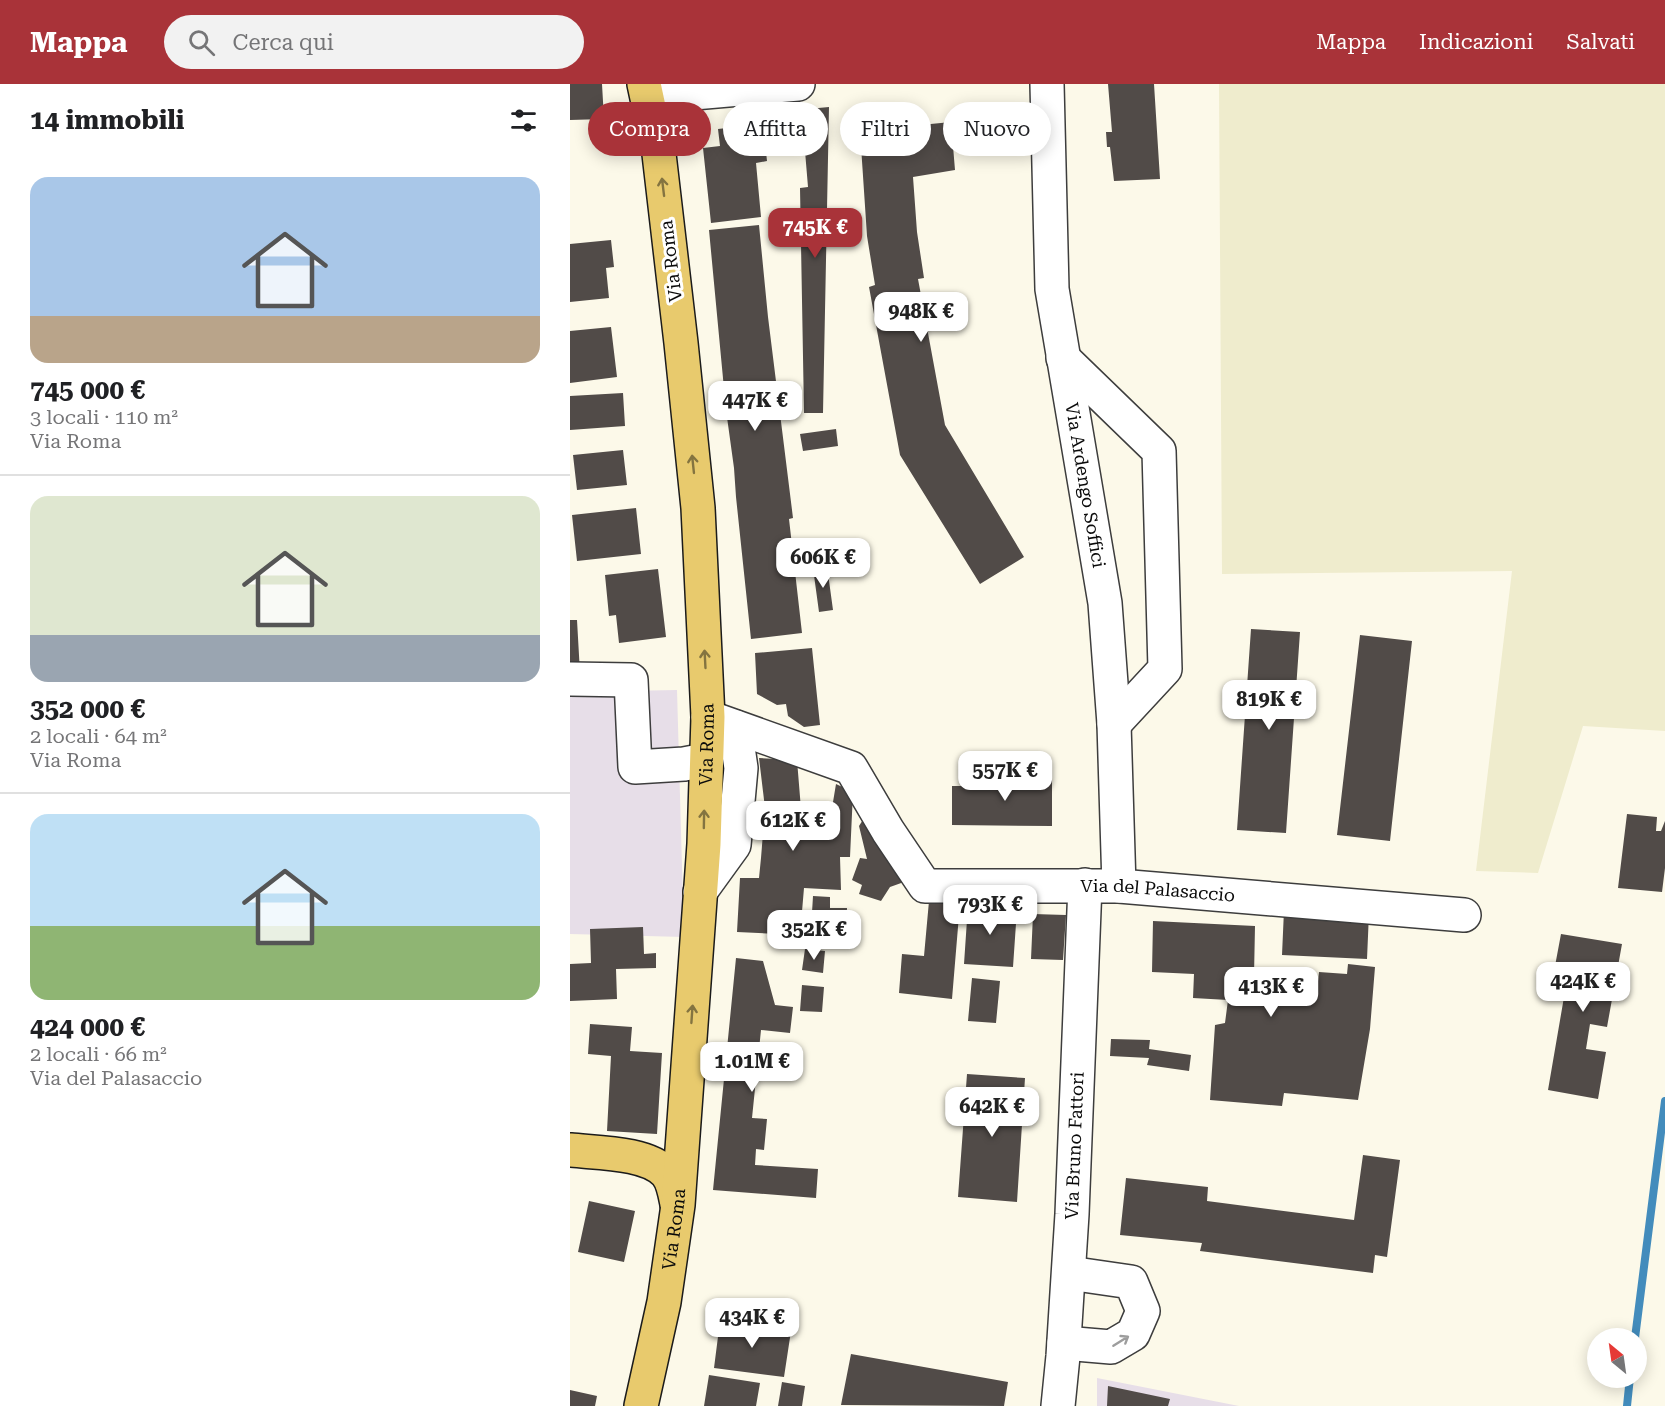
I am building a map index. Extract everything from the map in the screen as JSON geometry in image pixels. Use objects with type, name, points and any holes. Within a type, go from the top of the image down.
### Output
[{"type":"main road","name":"Via Roma","points":[[641,1406],[664,1302],[678,1205],[704,844],[705,760],[722,722],[659,154],[646,90]]},
{"type":"main road","points":[[631,1157],[649,1152],[671,1140],[678,1132],[685,1114]]},
{"type":"main road","points":[[570,1150],[631,1157],[655,1164],[667,1174],[678,1205]]},
{"type":"street","points":[[646,90],[798,84]]},
{"type":"street","name":"Via Ardengo Soffici","points":[[1047,84],[1052,289],[1105,603],[1114,724],[1119,886]]},
{"type":"street","points":[[1063,358],[1159,451],[1165,669],[1114,724]]},
{"type":"street","points":[[570,679],[631,680],[635,767],[684,764],[705,760]]},
{"type":"street","points":[[700,892],[734,845],[741,768],[722,722]]},
{"type":"street","name":"Via del Palasaccio","points":[[722,722],[851,768],[888,831],[925,886],[1119,886],[1464,915]]},
{"type":"street","name":"Via Bruno Fattori","points":[[1058,1406],[1069,1273],[1085,885]]},
{"type":"street","points":[[1064,1342],[1111,1347],[1133,1334],[1143,1311],[1131,1282],[1069,1273]]},
{"type":"shaded area","points":[[1219,84],[1665,84],[1665,731],[1583,726],[1538,873],[1476,871],[1512,571],[1222,574]]},
{"type":"shaded area","points":[[677,690],[684,937],[570,934],[570,692]]},
{"type":"shaded area","points":[[1097,1378],[1239,1406],[1097,1406]]},
{"type":"building","points":[[570,84],[602,84],[603,102],[588,102],[588,119],[570,120]]},
{"type":"building","points":[[1108,84],[1154,84],[1160,179],[1114,181],[1106,132],[1112,132]]},
{"type":"building","points":[[829,107],[823,413],[804,413],[800,188],[808,187],[805,156],[828,156]]},
{"type":"building","points":[[943,123],[943,156],[954,156],[955,170],[913,177],[917,232],[924,278],[918,279],[945,425],[1024,557],[980,584],[900,455],[869,287],[875,285],[867,236],[862,156],[931,156],[931,124]]},
{"type":"building","points":[[723,128],[723,156],[766,156],[767,161],[756,163],[761,217],[711,223],[704,156],[711,156],[711,147],[720,146],[718,129]]},
{"type":"building","points":[[759,225],[793,518],[789,519],[802,633],[751,639],[709,230]]},
{"type":"building","points":[[611,240],[614,267],[606,268],[609,298],[570,302],[570,244]]},
{"type":"building","points":[[611,327],[617,377],[570,383],[570,331]]},
{"type":"building","points":[[623,393],[625,426],[570,430],[570,396]]},
{"type":"building","points":[[836,429],[838,446],[803,451],[800,434]]},
{"type":"building","points":[[623,450],[627,485],[577,490],[573,455]]},
{"type":"building","points":[[636,508],[641,554],[577,561],[572,515]]},
{"type":"building","points":[[827,566],[833,610],[819,612],[813,568]]},
{"type":"building","points":[[658,569],[666,637],[619,643],[616,615],[609,616],[605,575]]},
{"type":"building","points":[[570,620],[577,620],[580,673],[570,673]]},
{"type":"building","points":[[1251,629],[1300,632],[1286,833],[1237,830]]},
{"type":"building","points":[[1360,635],[1412,641],[1390,841],[1337,835]]},
{"type":"building","points":[[812,648],[820,725],[804,727],[788,716],[786,704],[777,705],[757,694],[755,653]]},
{"type":"building","points":[[759,758],[797,760],[801,809],[832,808],[836,784],[853,792],[850,857],[840,857],[841,890],[804,888],[800,935],[737,932],[740,878],[759,878],[765,808]]},
{"type":"building","points":[[1031,769],[1052,769],[1052,826],[952,825],[952,786],[977,786],[978,781],[1031,781]]},
{"type":"building","points":[[868,812],[904,882],[890,887],[881,901],[859,894],[862,885],[852,880],[860,858],[867,859],[859,826]]},
{"type":"building","points":[[1627,814],[1657,817],[1656,831],[1661,831],[1665,821],[1665,868],[1662,892],[1618,888]]},
{"type":"building","points":[[813,896],[830,897],[830,908],[847,908],[846,930],[811,929]]},
{"type":"building","points":[[929,901],[960,903],[952,999],[899,993],[902,954],[924,956]]},
{"type":"building","points":[[968,905],[1017,909],[1013,967],[964,964]]},
{"type":"building","points":[[1284,910],[1369,913],[1367,959],[1282,955]]},
{"type":"building","points":[[1033,914],[1066,915],[1063,960],[1031,959]]},
{"type":"building","points":[[1153,921],[1255,926],[1254,976],[1298,980],[1295,998],[1316,999],[1319,972],[1347,974],[1348,964],[1375,967],[1370,1029],[1358,1100],[1284,1093],[1282,1106],[1210,1100],[1215,1025],[1225,1023],[1228,1000],[1193,998],[1194,974],[1152,972]]},
{"type":"building","points":[[643,927],[644,954],[656,953],[656,968],[616,969],[617,999],[570,1001],[570,964],[591,963],[590,929]]},
{"type":"building","points":[[1561,934],[1622,944],[1607,1027],[1590,1024],[1586,1049],[1606,1052],[1598,1099],[1548,1090],[1569,968],[1555,966]]},
{"type":"building","points":[[805,949],[825,951],[823,973],[802,970]]},
{"type":"building","points":[[736,958],[763,961],[775,1005],[793,1007],[790,1033],[761,1030],[752,1118],[767,1119],[764,1150],[756,1149],[755,1165],[818,1169],[816,1198],[713,1190]]},
{"type":"building","points":[[972,978],[1000,981],[996,1023],[968,1021]]},
{"type":"building","points":[[802,985],[824,987],[822,1012],[800,1011]]},
{"type":"building","points":[[590,1024],[632,1027],[630,1051],[662,1053],[657,1134],[607,1131],[611,1056],[588,1054]]},
{"type":"building","points":[[1111,1039],[1150,1040],[1149,1049],[1191,1055],[1189,1071],[1147,1065],[1149,1058],[1110,1056]]},
{"type":"building","points":[[967,1074],[1025,1078],[1017,1202],[958,1197]]},
{"type":"building","points":[[1363,1155],[1400,1160],[1387,1257],[1375,1255],[1373,1273],[1200,1251],[1202,1243],[1120,1235],[1126,1178],[1208,1187],[1207,1201],[1354,1220]]},
{"type":"building","points":[[589,1201],[635,1211],[624,1262],[578,1252]]},
{"type":"building","points":[[720,1321],[791,1331],[784,1377],[714,1368]]},
{"type":"building","points":[[851,1354],[1008,1382],[1004,1406],[841,1405]]},
{"type":"building","points":[[709,1375],[760,1383],[756,1406],[704,1406]]},
{"type":"building","points":[[782,1382],[805,1386],[802,1406],[778,1406]]},
{"type":"building","points":[[1108,1386],[1170,1399],[1168,1406],[1107,1406]]},
{"type":"building","points":[[570,1390],[597,1396],[595,1406],[570,1406]]},
{"type":"waterway","points":[[1636,1328],[1665,1101]]},
{"type":"waterway","points":[[1627,1406],[1629,1388]]}]
